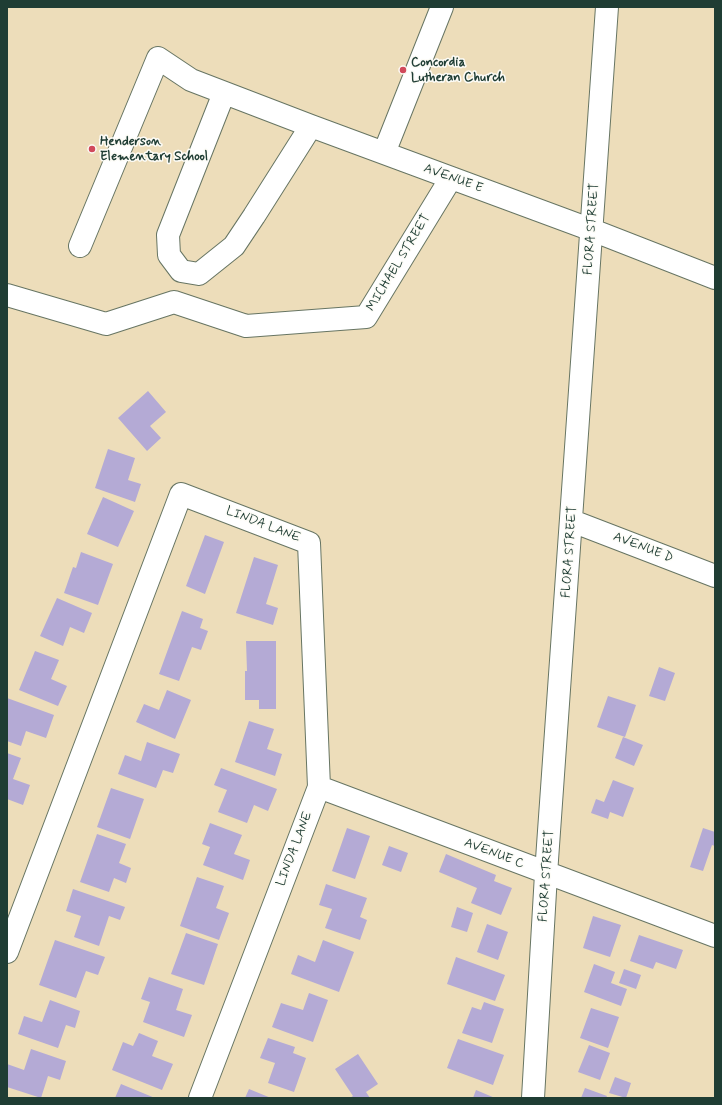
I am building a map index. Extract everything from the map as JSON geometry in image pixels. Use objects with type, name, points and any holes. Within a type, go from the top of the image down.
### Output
[{"type":"street","points":[[384,153],[442,7]]},
{"type":"street","name":"FLORA STREET","points":[[533,1098],[546,874],[607,7]]},
{"type":"street","name":"AVENUE E","points":[[80,246],[158,58],[190,80],[592,230],[715,278]]},
{"type":"street","points":[[224,93],[168,235],[168,255],[181,271],[198,274],[234,246],[311,126]]},
{"type":"street","name":"MICHAEL STREET","points":[[7,295],[106,324],[174,302],[246,326],[366,317],[451,178]]},
{"type":"street","name":"LINDA LANE","points":[[7,952],[181,494],[309,543],[319,787],[200,1098]]},
{"type":"street","name":"AVENUE D","points":[[572,521],[715,576]]},
{"type":"street","name":"AVENUE C","points":[[319,787],[546,874],[715,936]]},
{"type":"building","points":[[148,391],[166,412],[150,426],[161,438],[147,451],[118,418]]},
{"type":"building","points":[[108,449],[135,458],[128,480],[141,484],[135,502],[95,488]]},
{"type":"building","points":[[103,497],[134,511],[118,547],[87,534]]},
{"type":"building","points":[[205,535],[224,542],[205,594],[186,586]]},
{"type":"building","points":[[81,552],[113,564],[98,605],[64,593],[73,567],[76,568]]},
{"type":"building","points":[[254,557],[278,565],[266,604],[278,608],[273,625],[236,613]]},
{"type":"building","points":[[57,598],[92,613],[84,633],[70,627],[63,646],[40,636]]},
{"type":"building","points":[[182,611],[203,619],[200,628],[208,631],[201,650],[192,647],[179,681],[159,674]]},
{"type":"building","points":[[246,641],[276,641],[276,709],[259,709],[259,700],[245,700],[245,671],[247,671]]},
{"type":"building","points":[[35,651],[59,660],[51,679],[67,686],[58,706],[19,690]]},
{"type":"building","points":[[659,667],[675,673],[665,701],[649,696]]},
{"type":"building","points":[[167,690],[191,700],[175,739],[136,722],[144,704],[159,710]]},
{"type":"building","points":[[608,696],[636,705],[625,737],[597,727]]},
{"type":"building","points":[[7,698],[54,715],[46,738],[26,731],[21,746],[7,741]]},
{"type":"building","points":[[249,721],[274,729],[267,749],[282,754],[275,776],[235,762]]},
{"type":"building","points":[[623,737],[643,745],[634,766],[615,758]]},
{"type":"building","points":[[147,742],[180,754],[173,773],[163,770],[156,788],[118,774],[125,755],[141,761]]},
{"type":"building","points":[[7,753],[21,758],[13,779],[30,785],[23,805],[7,799]]},
{"type":"building","points":[[221,768],[277,789],[268,811],[254,805],[247,823],[218,812],[227,790],[214,785]]},
{"type":"building","points":[[613,780],[634,788],[623,817],[610,812],[608,819],[591,813],[596,799],[604,802]]},
{"type":"building","points":[[111,788],[144,799],[130,839],[97,827]]},
{"type":"building","points":[[210,823],[242,835],[234,854],[250,860],[243,880],[203,865],[210,847],[202,844]]},
{"type":"building","points":[[347,828],[370,836],[355,879],[332,871]]},
{"type":"building","points":[[703,828],[715,832],[715,846],[712,845],[703,871],[690,867]]},
{"type":"building","points":[[97,834],[126,844],[119,863],[131,868],[126,883],[114,878],[109,892],[80,882]]},
{"type":"building","points":[[389,846],[408,853],[401,872],[382,865]]},
{"type":"building","points":[[446,854],[496,875],[494,881],[512,888],[501,915],[471,903],[477,888],[439,872]]},
{"type":"building","points":[[197,877],[224,886],[216,908],[229,913],[219,940],[180,926]]},
{"type":"building","points":[[326,884],[367,898],[360,917],[367,920],[360,940],[325,928],[332,909],[319,905]]},
{"type":"building","points":[[73,889],[125,907],[120,920],[109,916],[99,946],[74,937],[81,916],[66,911]]},
{"type":"building","points":[[457,907],[473,913],[467,932],[451,927]]},
{"type":"building","points":[[593,916],[621,925],[610,957],[583,948]]},
{"type":"building","points":[[487,924],[508,932],[498,960],[477,952]]},
{"type":"building","points":[[186,933],[218,944],[204,985],[171,974]]},
{"type":"building","points":[[639,935],[683,950],[676,969],[656,962],[653,969],[630,961]]},
{"type":"building","points":[[55,940],[105,957],[98,975],[86,971],[76,998],[39,985]]},
{"type":"building","points":[[323,940],[354,952],[339,992],[291,974],[298,955],[315,962]]},
{"type":"building","points":[[456,957],[505,975],[495,1001],[447,984]]},
{"type":"building","points":[[594,964],[615,972],[611,983],[627,989],[621,1006],[584,992]]},
{"type":"building","points":[[624,969],[641,975],[636,989],[619,983]]},
{"type":"building","points":[[149,977],[183,989],[176,1010],[192,1015],[184,1037],[143,1022],[150,1002],[141,999]]},
{"type":"building","points":[[309,993],[328,1000],[313,1042],[272,1027],[281,1003],[303,1010]]},
{"type":"building","points":[[50,1000],[80,1011],[75,1028],[66,1025],[58,1048],[18,1034],[24,1016],[42,1022]]},
{"type":"building","points":[[484,1002],[504,1009],[492,1043],[462,1033],[472,1007],[481,1010]]},
{"type":"building","points":[[591,1008],[619,1017],[608,1048],[580,1038]]},
{"type":"building","points":[[139,1033],[158,1041],[152,1056],[173,1064],[162,1090],[112,1070],[123,1042],[133,1046]]},
{"type":"building","points":[[268,1038],[295,1047],[293,1053],[306,1058],[294,1092],[268,1083],[275,1063],[260,1058]]},
{"type":"building","points":[[458,1039],[504,1055],[493,1085],[447,1068]]},
{"type":"building","points":[[589,1045],[610,1053],[600,1080],[578,1072]]},
{"type":"building","points":[[31,1049],[66,1061],[60,1080],[48,1076],[41,1098],[7,1087],[7,1064],[24,1070]]},
{"type":"building","points":[[358,1054],[378,1084],[366,1092],[370,1098],[350,1098],[353,1096],[335,1069]]},
{"type":"building","points":[[615,1077],[631,1083],[626,1098],[609,1093]]},
{"type":"building","points":[[121,1084],[155,1098],[115,1098]]},
{"type":"building","points":[[585,1088],[607,1096],[606,1098],[581,1098]]},
{"type":"building","points":[[249,1089],[271,1098],[245,1098]]},
{"type":"building","points":[[476,1090],[495,1098],[473,1098]]},
{"type":"place","name":"Concordia Lutheran Church","points":[[403,70]]},
{"type":"place","name":"Henderson Elementary School","points":[[92,149]]}]
